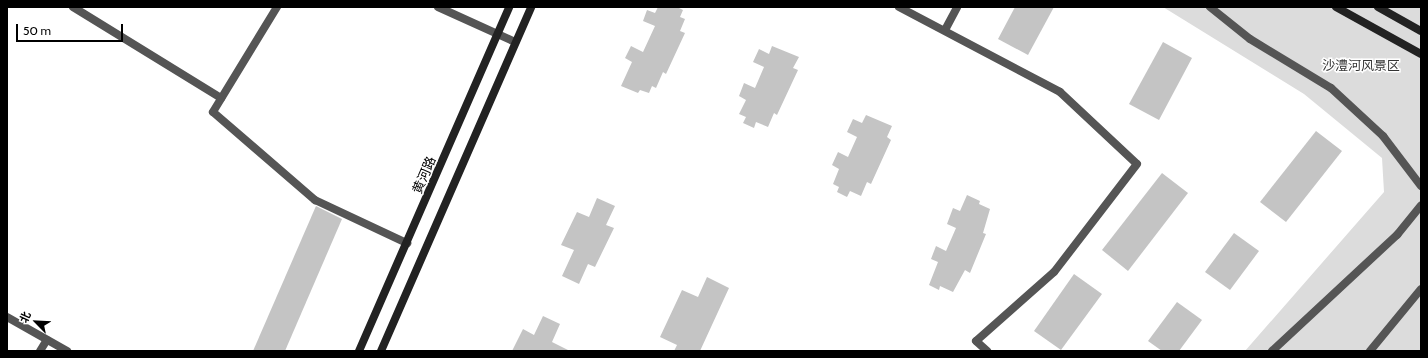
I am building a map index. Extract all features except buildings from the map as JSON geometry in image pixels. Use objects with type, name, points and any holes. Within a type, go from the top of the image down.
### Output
[{"type":"main road","name":"黄河路","points":[[358,351],[407,243],[509,7]]},
{"type":"main road","points":[[381,351],[531,7]]},
{"type":"main road","points":[[1336,7],[1421,54]]},
{"type":"main road","points":[[1378,7],[1421,31]]},
{"type":"street","points":[[74,7],[221,98]]},
{"type":"street","points":[[277,7],[213,112],[315,200],[407,243]]},
{"type":"street","points":[[438,7],[515,42]]},
{"type":"street","points":[[899,7],[1060,92],[1137,164],[1054,272],[976,341],[987,351]]},
{"type":"street","points":[[945,30],[957,7]]},
{"type":"street","points":[[1210,7],[1250,39],[1331,88],[1383,136],[1421,186]]},
{"type":"street","points":[[1272,351],[1397,235],[1421,205]]},
{"type":"street","points":[[1370,351],[1421,289]]},
{"type":"street","points":[[7,317],[67,351]]},
{"type":"street","points":[[40,351],[47,340]]},
{"type":"green space","name":"沙澧河风景区","points":[[1163,7],[1421,7],[1421,351],[1245,351],[1384,192],[1382,158],[1304,94]]}]
